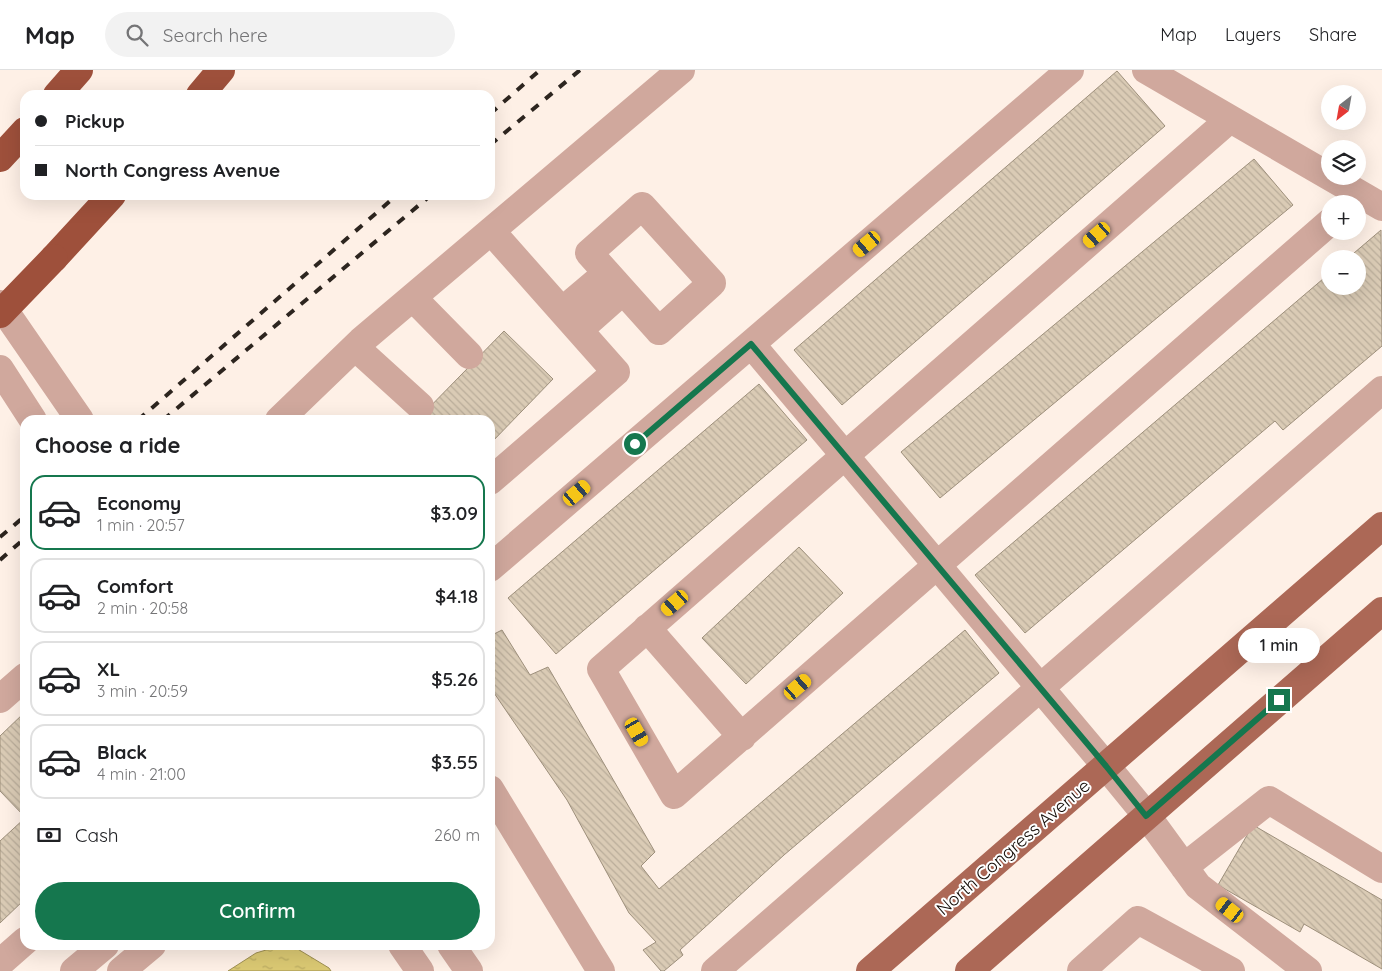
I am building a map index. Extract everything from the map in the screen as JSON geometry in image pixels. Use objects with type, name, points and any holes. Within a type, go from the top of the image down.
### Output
[{"type":"highway","points":[[61,90],[78,70]]},
{"type":"highway","points":[[204,90],[221,70]]},
{"type":"highway","points":[[0,158],[20,136]]},
{"type":"highway","points":[[0,314],[107,200]]},
{"type":"main road","name":"North Congress Avenue","points":[[870,971],[1382,526]]},
{"type":"main road","points":[[969,971],[1382,611]]},
{"type":"street","points":[[283,415],[356,347],[681,70]]},
{"type":"street","points":[[495,564],[1070,70]]},
{"type":"street","points":[[1146,70],[1354,195]]},
{"type":"street","points":[[1230,119],[601,668],[674,796],[1321,230]]},
{"type":"street","points":[[492,231],[616,372],[495,477]]},
{"type":"street","points":[[570,320],[615,282]]},
{"type":"street","points":[[413,298],[469,355]]},
{"type":"street","points":[[0,304],[77,415]]},
{"type":"street","points":[[751,344],[1106,766],[1198,886],[1308,971]]},
{"type":"street","points":[[356,347],[420,406]]},
{"type":"street","points":[[0,369],[30,415]]},
{"type":"street","points":[[715,971],[1382,390]]},
{"type":"street","points":[[647,628],[742,736]]},
{"type":"street","points":[[0,699],[20,682]]},
{"type":"street","points":[[495,797],[600,971]]},
{"type":"street","points":[[1184,867],[1269,800],[1382,869]]},
{"type":"street","points":[[1087,966],[1138,920],[1231,971]]},
{"type":"street","points":[[0,964],[20,946]]},
{"type":"street","points":[[74,971],[99,950]]},
{"type":"street","points":[[121,971],[146,950]]},
{"type":"street","points":[[405,950],[420,971]]},
{"type":"street","points":[[454,950],[469,971]]},
{"type":"water","points":[[266,950],[299,950],[331,971],[228,971],[256,953]]},
{"type":"building","points":[[1117,71],[1165,126],[842,405],[794,350]]},
{"type":"building","points":[[1254,159],[1293,205],[940,498],[901,452]]},
{"type":"building","points":[[1381,230],[1382,346],[1283,430],[1275,421],[1025,633],[975,575],[1321,281],[1321,295],[1366,295],[1366,250],[1358,250]]},
{"type":"building","points":[[504,331],[553,379],[495,439],[495,415],[422,415]]},
{"type":"building","points":[[759,384],[807,440],[556,654],[508,598]]},
{"type":"building","points":[[799,547],[843,593],[746,684],[702,638]]},
{"type":"building","points":[[502,630],[530,675],[548,667],[655,852],[641,866],[659,889],[965,630],[999,673],[784,855],[680,950],[683,955],[664,971],[661,971],[643,950],[656,942],[629,913],[567,800],[495,694],[495,634]]},
{"type":"building","points":[[20,717],[20,812],[0,791],[0,736]]},
{"type":"building","points":[[20,823],[20,904],[0,923],[0,841]]},
{"type":"building","points":[[1253,825],[1382,900],[1382,969],[1304,924],[1300,932],[1218,885]]},
{"type":"railway","points":[[495,110],[540,70]]},
{"type":"railway","points":[[495,141],[580,70]]},
{"type":"railway","points":[[144,415],[391,200]]},
{"type":"railway","points":[[169,415],[425,200]]},
{"type":"railway","points":[[0,537],[20,520]]},
{"type":"railway","points":[[0,560],[20,542]]},
{"type":"route","points":[[635,444],[751,344],[1146,816],[1279,700]]}]
